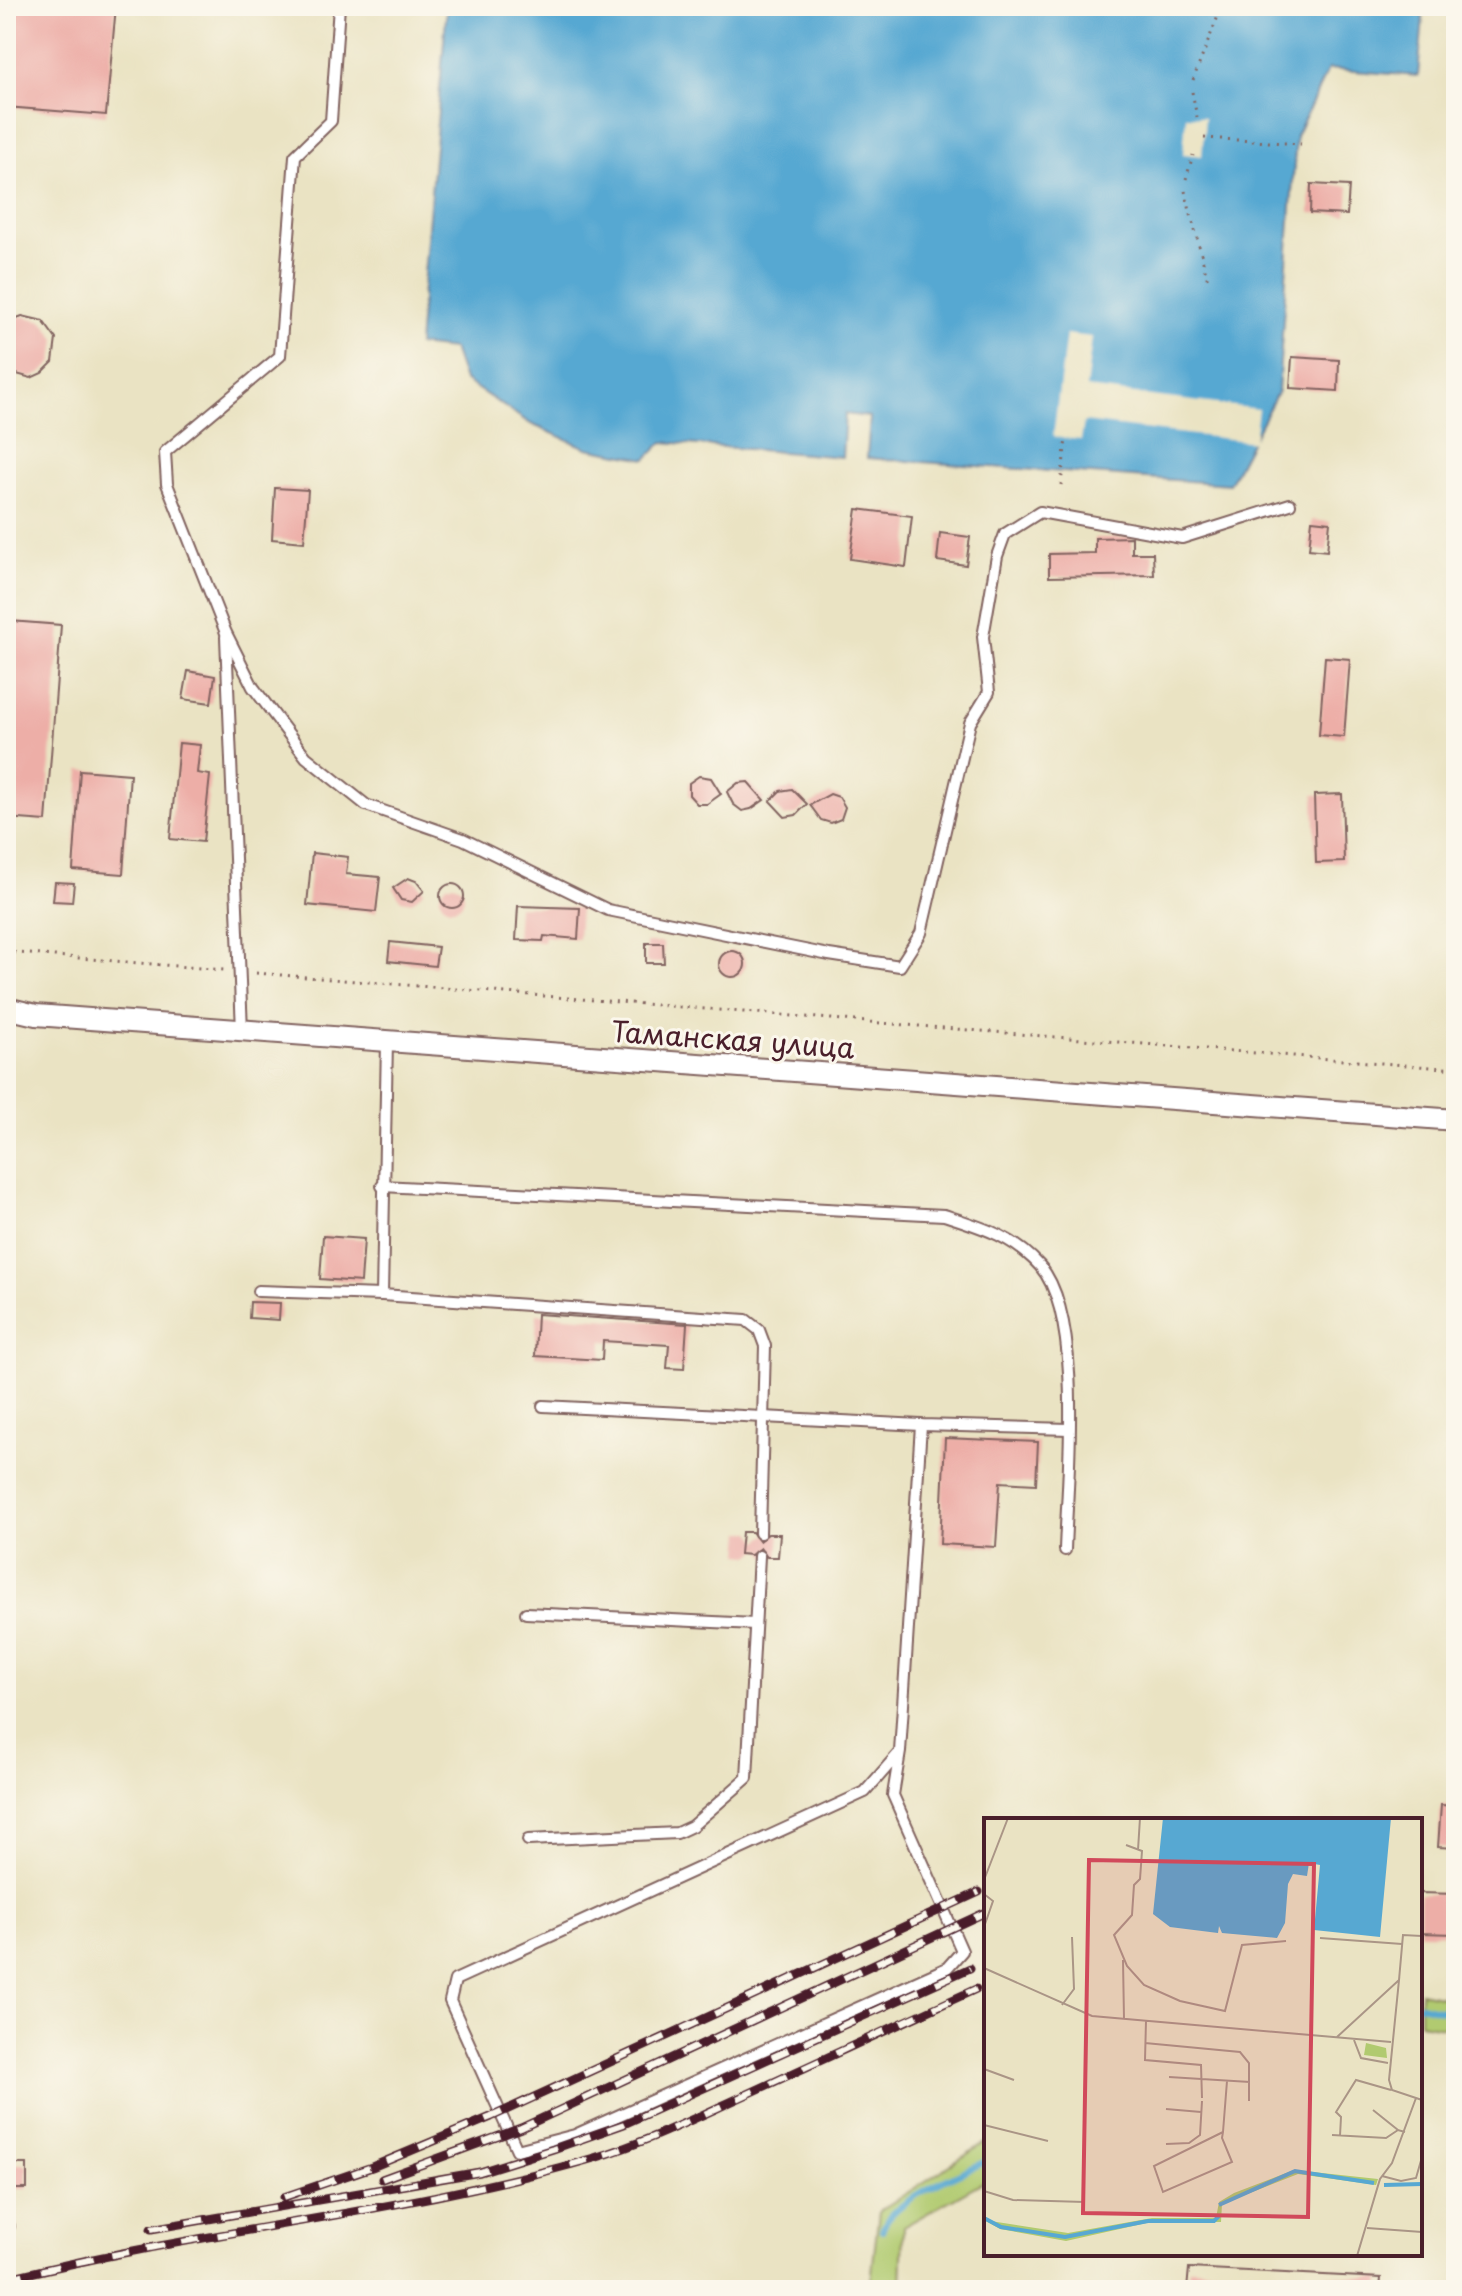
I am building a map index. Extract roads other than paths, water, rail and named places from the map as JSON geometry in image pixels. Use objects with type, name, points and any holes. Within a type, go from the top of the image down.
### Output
[{"type":"street","name":"Таманская улица","points":[[6,1008],[36,1015],[242,1031],[1456,1120]]},
{"type":"lane","points":[[339,6],[331,121],[295,156],[280,356],[165,452],[167,484],[226,633],[253,687],[306,757],[366,805],[463,839],[608,910],[829,955],[900,966],[921,933],[970,723],[989,692],[983,637],[997,556],[1005,534],[1040,512],[1182,538],[1290,504]]},
{"type":"lane","points":[[226,633],[242,1031]]},
{"type":"lane","points":[[382,1295],[387,1042]]},
{"type":"lane","points":[[382,1186],[944,1215],[1001,1233],[1042,1268],[1058,1305],[1070,1373],[1065,1550]]},
{"type":"lane","points":[[258,1291],[382,1295],[746,1320],[759,1330],[765,1346],[760,1533]]},
{"type":"lane","points":[[543,1406],[921,1425],[1069,1429]]},
{"type":"lane","points":[[900,1752],[865,1792],[455,1980],[450,2001],[517,2150],[575,2135],[947,1968],[962,1951],[893,1795],[900,1752],[921,1425]]},
{"type":"lane","points":[[528,1840],[677,1833],[692,1826],[747,1778],[759,1556]]},
{"type":"lane","points":[[526,1613],[755,1624]]},
{"type":"water","points":[[447,6],[1424,6],[1418,76],[1328,69],[1296,136],[1278,391],[1229,484],[867,458],[870,417],[845,414],[842,457],[663,442],[646,459],[587,448],[531,424],[464,380],[453,349],[418,345]]},
{"type":"waterway","points":[[1422,2006],[1456,2014]]},
{"type":"waterway","points":[[882,2231],[887,2220],[911,2199],[984,2162]]},
{"type":"railway","points":[[284,2197],[372,2167],[491,2117],[979,1892]]},
{"type":"railway","points":[[382,2179],[521,2128],[984,1913]]},
{"type":"railway","points":[[151,2229],[480,2172],[553,2149],[624,2124],[970,1968]]},
{"type":"railway","points":[[6,2279],[153,2247],[448,2194],[594,2158],[673,2128],[976,1989]]}]
